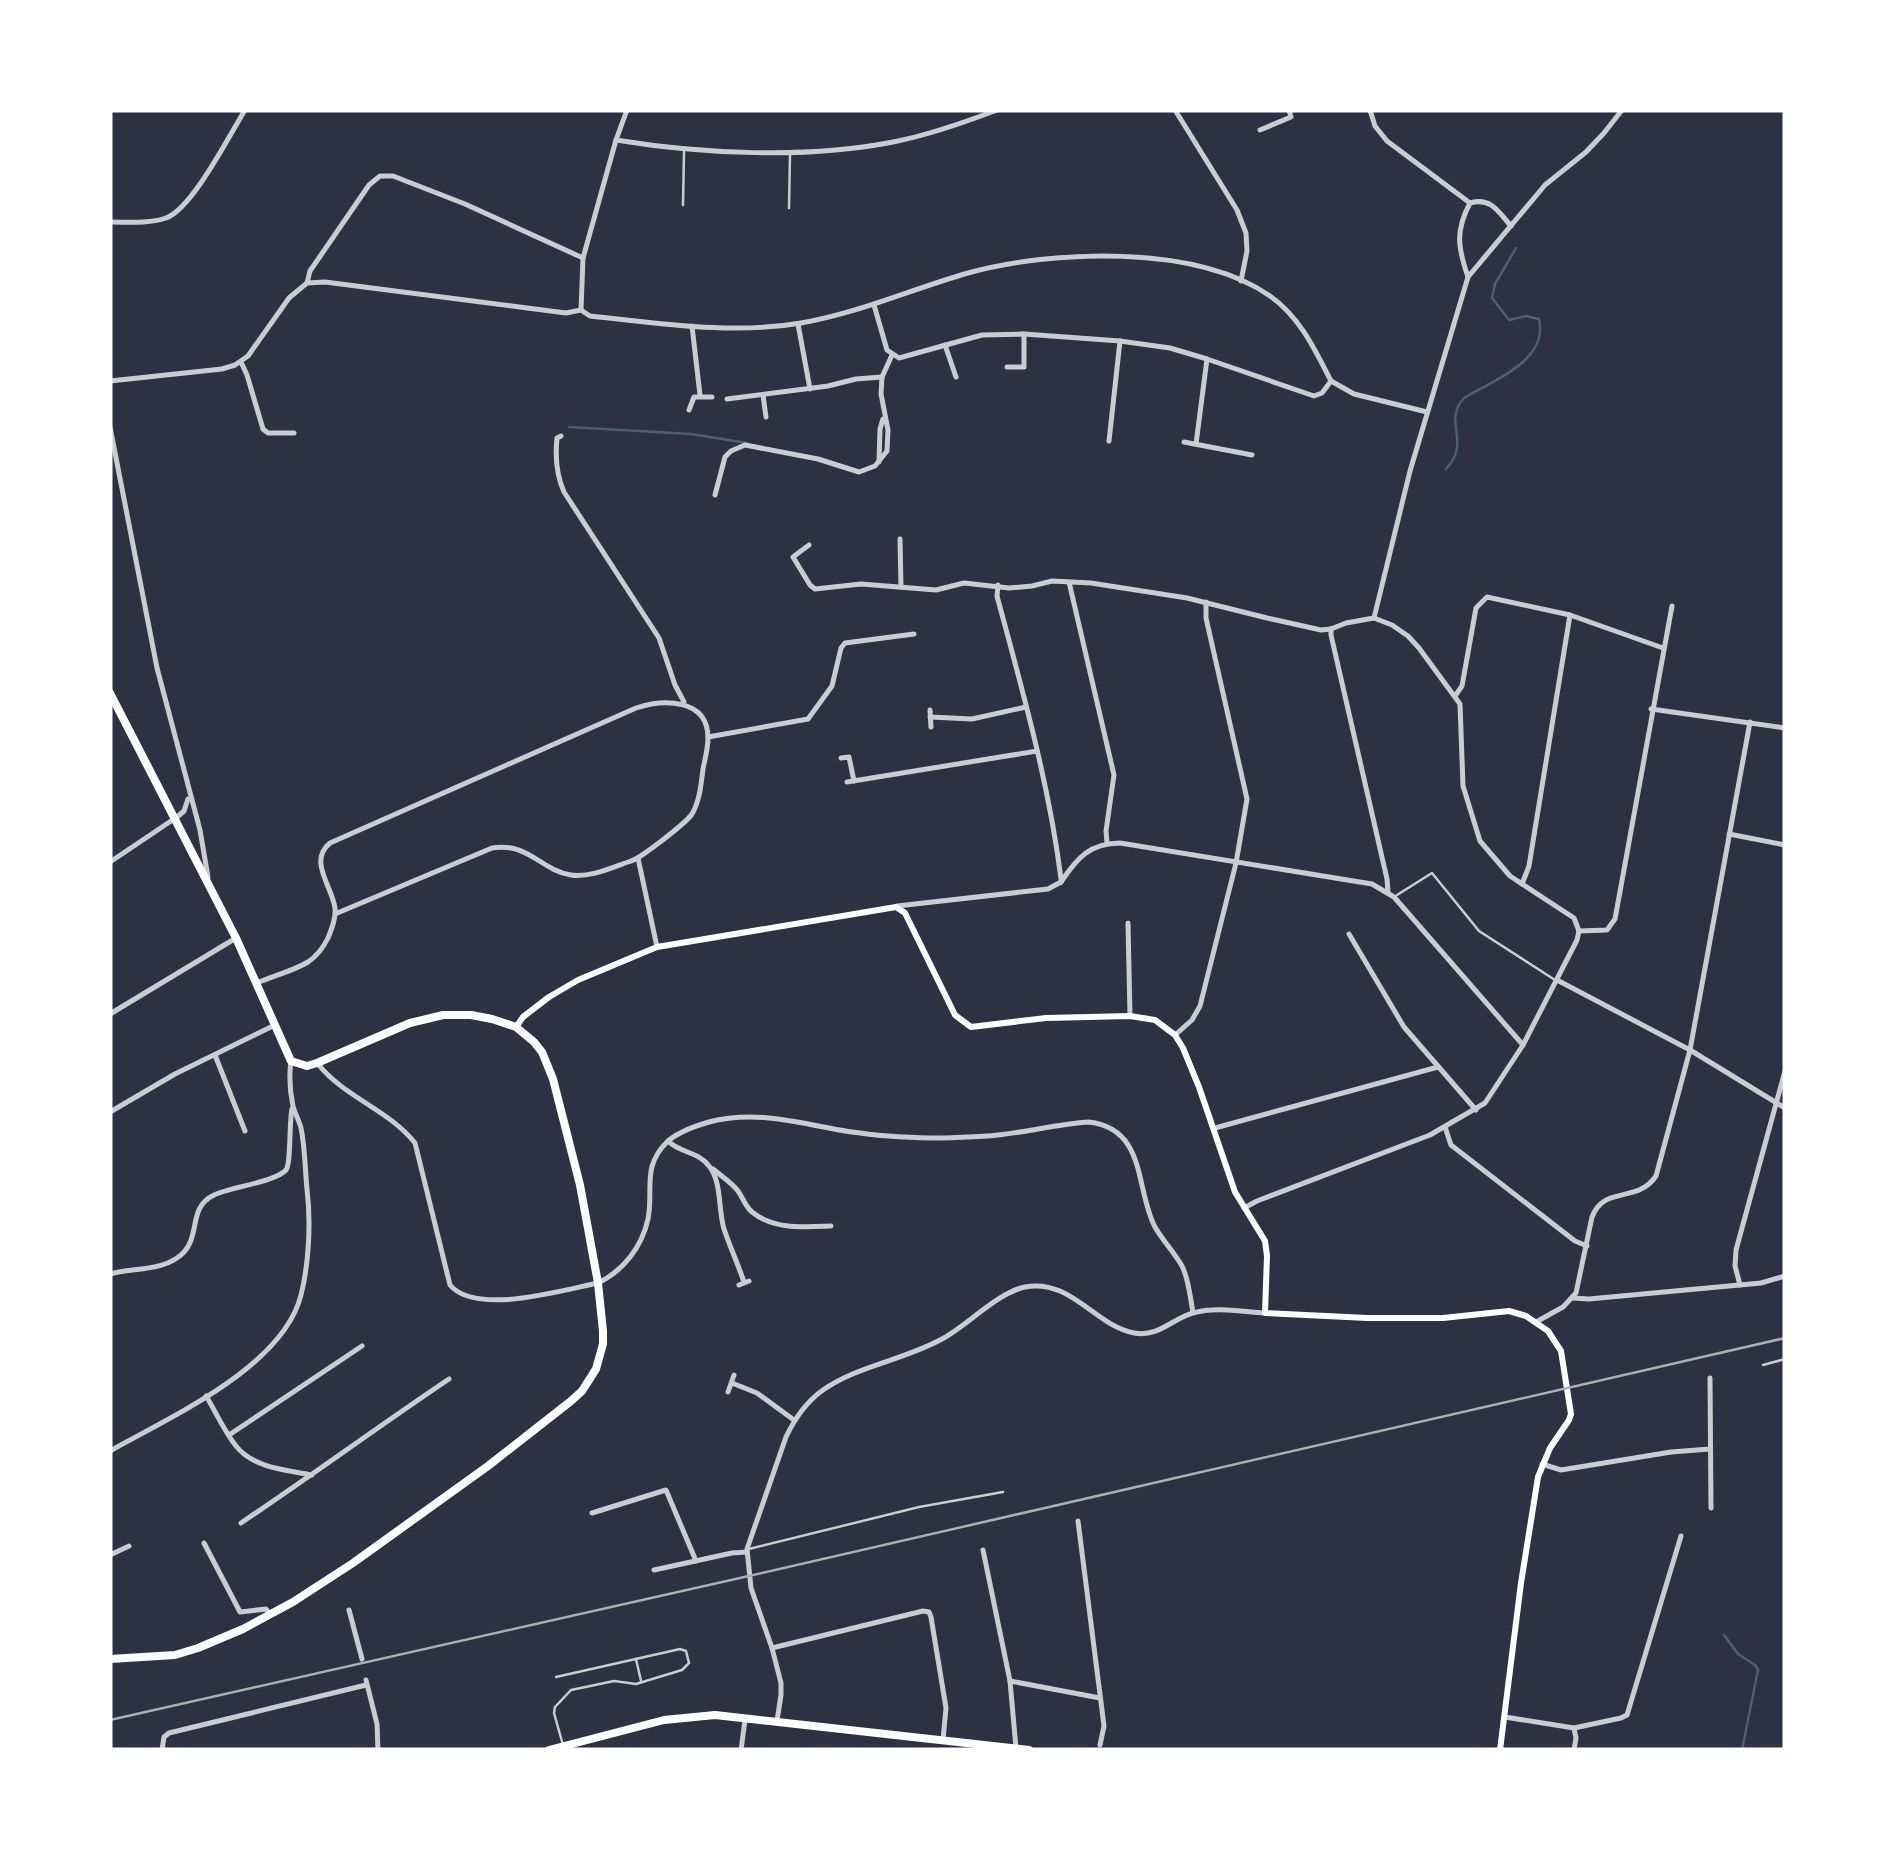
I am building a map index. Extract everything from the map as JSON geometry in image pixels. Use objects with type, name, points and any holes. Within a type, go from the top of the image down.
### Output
[{"type":"main road","points":[[110,1660],[187,1652],[293,1602],[488,1466],[582,1391],[596,1369],[602,1344],[598,1284],[580,1185],[553,1079],[542,1052],[516,1027],[471,1015],[444,1015],[410,1023],[317,1064],[307,1066],[291,1060],[210,885],[111,697]]},
{"type":"main road","points":[[516,1027],[548,997],[657,947],[896,907],[905,913],[956,1015],[971,1027],[1046,1018],[1130,1016],[1154,1020],[1176,1035],[1189,1061],[1235,1192],[1264,1241],[1268,1256],[1265,1313],[1444,1318],[1509,1311],[1536,1322],[1557,1342],[1566,1376],[1569,1420],[1542,1464],[1536,1488],[1500,1750]]},
{"type":"main road","points":[[550,1750],[664,1720],[714,1715],[1029,1750]]},
{"type":"street","points":[[110,222],[150,222],[176,214],[245,110]]},
{"type":"street","points":[[627,110],[583,258],[580,310],[584,314],[692,326],[747,328],[798,324],[874,305],[969,273],[1051,257],[1153,258],[1215,271],[1269,295],[1290,313],[1308,337],[1331,381],[1354,394],[1427,412]]},
{"type":"street","points":[[616,140],[684,148],[831,150],[899,140],[997,110]]},
{"type":"street","points":[[1175,110],[1246,233],[1242,281]]},
{"type":"street","points":[[1260,130],[1292,118],[1290,110]]},
{"type":"street","points":[[1370,110],[1375,126],[1387,142],[1470,204]]},
{"type":"street","points":[[1374,618],[1427,412],[1468,278],[1545,185],[1586,152],[1622,110]]},
{"type":"street","points":[[110,380],[222,369],[240,362],[306,283],[310,271],[369,185],[380,176],[393,176],[465,204],[583,258]]},
{"type":"street","points":[[1468,278],[1460,256],[1459,234],[1470,204],[1480,200],[1490,203],[1511,226]]},
{"type":"street","points":[[306,283],[325,282],[566,313],[580,310]]},
{"type":"street","points":[[874,305],[883,340],[892,355],[899,358],[982,335],[1024,334],[1170,348],[1314,396],[1331,381]]},
{"type":"street","points":[[798,324],[810,389]]},
{"type":"street","points":[[692,326],[700,396]]},
{"type":"street","points":[[1007,367],[1024,366],[1024,334]]},
{"type":"street","points":[[1109,441],[1120,342]]},
{"type":"street","points":[[945,345],[956,378]]},
{"type":"street","points":[[716,495],[725,457],[745,445],[859,472],[869,470],[887,452],[888,430],[881,394],[882,376],[892,355]]},
{"type":"street","points":[[1196,444],[1207,359]]},
{"type":"street","points":[[240,362],[263,429],[268,433],[294,432]]},
{"type":"street","points":[[727,399],[882,376]]},
{"type":"street","points":[[762,396],[766,417]]},
{"type":"street","points":[[689,410],[694,397],[712,397]]},
{"type":"street","points":[[110,427],[157,668],[200,830],[210,885]]},
{"type":"street","points":[[335,914],[492,848],[512,847],[561,872],[577,875],[638,858],[690,816],[700,794],[708,737],[700,716],[686,704],[675,685],[659,638],[564,492],[557,470],[556,438],[560,436]]},
{"type":"street","points":[[1184,442],[1252,456]]},
{"type":"street","points":[[900,538],[901,587]]},
{"type":"street","points":[[810,545],[792,557],[815,589],[862,584],[936,590],[964,582],[1021,587],[1069,582],[1206,602],[1296,624],[1334,627],[1374,618],[1408,636],[1455,696],[1462,711],[1462,786],[1476,828],[1502,869],[1574,918],[1579,930],[1577,940],[1523,1045],[1491,1096],[1476,1110],[1415,1141],[1244,1208]]},
{"type":"street","points":[[1069,582],[1114,775],[1107,843]]},
{"type":"street","points":[[998,586],[997,596],[1055,835],[1061,882]]},
{"type":"street","points":[[1455,696],[1462,686],[1476,608],[1491,597],[1570,616],[1663,648]]},
{"type":"street","points":[[1176,1035],[1200,1006],[1236,863],[1247,799],[1206,618],[1206,602]]},
{"type":"street","points":[[1579,930],[1607,930],[1615,920],[1672,606]]},
{"type":"street","points":[[1522,884],[1529,866],[1570,616]]},
{"type":"street","points":[[1334,627],[1331,635],[1391,895]]},
{"type":"street","points":[[708,737],[808,719],[832,686],[840,648],[846,643],[914,634]]},
{"type":"street","points":[[257,983],[305,964],[324,946],[335,914],[320,859],[330,843],[636,708],[659,702],[686,704]]},
{"type":"street","points":[[931,727],[930,714],[972,718],[1026,707]]},
{"type":"street","points":[[1652,709],[1785,728]]},
{"type":"street","points":[[1536,1322],[1573,1298],[1592,1217],[1601,1202],[1641,1190],[1656,1176],[1690,1050],[1750,722]]},
{"type":"street","points":[[841,758],[849,756],[851,782],[1037,751]]},
{"type":"street","points":[[110,862],[184,811],[189,796]]},
{"type":"street","points":[[1728,834],[1785,845]]},
{"type":"street","points":[[896,907],[1058,886],[1083,853],[1107,843],[1372,884],[1391,895],[1523,1045]]},
{"type":"street","points":[[638,858],[657,947]]},
{"type":"street","points":[[1128,923],[1130,1016]]},
{"type":"street","points":[[1349,934],[1398,1018],[1476,1110]]},
{"type":"street","points":[[110,1014],[236,938]]},
{"type":"street","points":[[1557,980],[1690,1050],[1785,1108]]},
{"type":"street","points":[[110,1112],[175,1074],[275,1026]]},
{"type":"street","points":[[216,1055],[245,1131]]},
{"type":"street","points":[[110,1451],[253,1364],[283,1331],[301,1296],[310,1226],[300,1127],[293,1106],[291,1060]]},
{"type":"street","points":[[317,1064],[354,1095],[404,1128],[416,1142],[450,1285],[458,1294],[511,1300],[598,1284],[614,1276],[628,1261],[648,1222],[649,1171],[656,1156],[668,1141],[697,1125],[721,1119],[770,1116],[857,1133],[941,1138],[998,1135],[1074,1123],[1100,1124],[1118,1134],[1137,1160],[1147,1207],[1154,1226],[1180,1262],[1193,1312]]},
{"type":"street","points":[[1214,1128],[1438,1067]]},
{"type":"street","points":[[1740,1285],[1736,1250],[1785,1071]]},
{"type":"street","points":[[110,1274],[158,1266],[181,1256],[194,1237],[198,1208],[205,1201],[288,1168],[288,1127],[293,1106]]},
{"type":"street","points":[[1444,1126],[1451,1145],[1575,1241],[1587,1246]]},
{"type":"street","points":[[668,1141],[711,1167],[737,1190],[754,1213],[787,1227],[831,1226]]},
{"type":"street","points":[[711,1167],[723,1226],[744,1283]]},
{"type":"street","points":[[1573,1298],[1761,1283],[1785,1276]]},
{"type":"street","points":[[777,1721],[781,1683],[752,1588],[747,1551],[794,1420],[807,1404],[832,1384],[942,1340],[1004,1296],[1026,1286],[1059,1291],[1077,1299],[1131,1333],[1159,1331],[1204,1310],[1265,1313]]},
{"type":"street","points":[[229,1435],[362,1346]]},
{"type":"street","points":[[1710,1378],[1711,1508]]},
{"type":"street","points":[[241,1523],[450,1379]]},
{"type":"street","points":[[728,1392],[734,1379],[794,1420]]},
{"type":"street","points":[[206,1396],[236,1446],[259,1463],[313,1475]]},
{"type":"street","points":[[1542,1464],[1561,1470],[1710,1448]]},
{"type":"street","points":[[592,1513],[666,1490],[696,1560]]},
{"type":"street","points":[[1078,1521],[1104,1726],[1100,1745]]},
{"type":"street","points":[[1505,1717],[1574,1728],[1627,1715],[1681,1536]]},
{"type":"street","points":[[204,1543],[240,1612],[266,1610],[270,1614]]},
{"type":"street","points":[[110,1555],[129,1546]]},
{"type":"street","points":[[983,1550],[1010,1681],[1016,1748]]},
{"type":"street","points":[[654,1570],[747,1551]]},
{"type":"street","points":[[349,1610],[362,1659]]},
{"type":"street","points":[[772,1648],[928,1612],[946,1708],[948,1744]]},
{"type":"street","points":[[1010,1681],[1100,1698]]},
{"type":"street","points":[[162,1750],[168,1733],[366,1682],[377,1724],[378,1750]]},
{"type":"street","points":[[741,1750],[745,1717]]},
{"type":"street","points":[[1574,1728],[1574,1750]]},
{"type":"lane","points":[[683,205],[684,148]]},
{"type":"lane","points":[[789,208],[790,152]]},
{"type":"lane","points":[[1391,895],[1432,873],[1479,931],[1557,980]]},
{"type":"lane","points":[[1763,1365],[1785,1360]]},
{"type":"lane","points":[[747,1551],[919,1507],[1003,1492]]},
{"type":"lane","points":[[556,1677],[680,1648],[689,1656],[689,1663],[682,1670],[642,1682],[608,1681],[571,1690],[554,1713],[564,1747]]},
{"type":"lane","points":[[636,1658],[642,1682]]},
{"type":"waterway","points":[[1446,469],[1457,449],[1456,415],[1464,398],[1516,368],[1535,347],[1540,334],[1539,319],[1526,316],[1509,320],[1492,298],[1495,284],[1516,248]]},
{"type":"waterway","points":[[569,427],[691,434],[747,443]]},
{"type":"waterway","points":[[1724,1635],[1738,1654],[1758,1670],[1742,1750]]},
{"type":"railway","points":[[110,1720],[1785,1338]]}]
